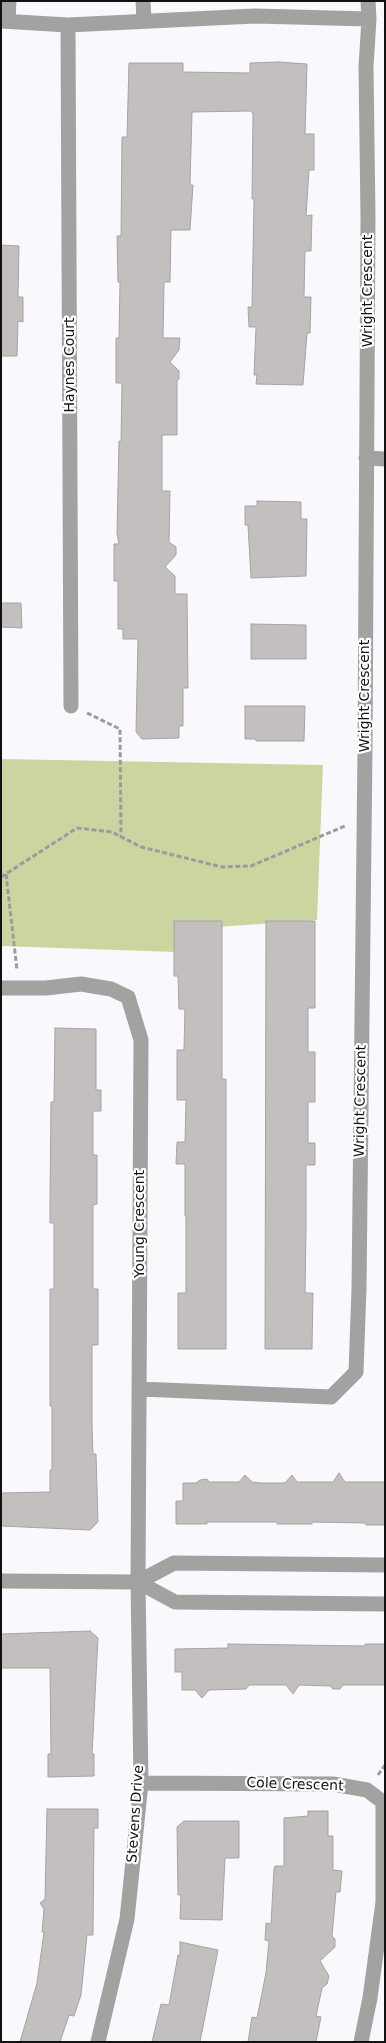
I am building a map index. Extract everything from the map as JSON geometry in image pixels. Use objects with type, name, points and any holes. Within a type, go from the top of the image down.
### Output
[{"type":"street","points":[[9,1],[5,21],[68,25],[255,16],[368,19]]},
{"type":"street","points":[[143,1],[144,21]]},
{"type":"street","name":"Wright Crescent","points":[[140,1389],[331,1397],[356,1372],[359,1289],[364,818],[368,226],[366,67],[368,1]]},
{"type":"street","name":"Haynes Court","points":[[68,25],[72,706]]},
{"type":"street","points":[[366,458],[385,458]]},
{"type":"street","name":"Young Crescent","points":[[1,988],[46,988],[81,984],[111,989],[128,998],[141,1040],[138,1582]]},
{"type":"street","points":[[138,1582],[174,1562],[385,1565]]},
{"type":"street","points":[[1,1581],[138,1582],[175,1602],[385,1604]]},
{"type":"street","name":"Stevens Drive","points":[[98,2042],[127,1919],[141,1783],[138,1582]]},
{"type":"street","name":"Cole Crescent","points":[[141,1783],[333,1784],[367,1790],[383,1802],[383,1902],[370,1998],[361,2042]]},
{"type":"path","points":[[72,706],[120,729],[121,837]]},
{"type":"path","points":[[1,877],[77,828],[112,832],[141,847],[222,867],[251,866],[364,818]]},
{"type":"path","points":[[6,874],[19,988]]},
{"type":"green space","points":[[1,759],[323,765],[317,920],[188,929],[175,952],[1,946]]},
{"type":"building","points":[[129,63],[183,63],[183,72],[250,73],[250,63],[307,64],[305,134],[314,134],[314,170],[309,170],[306,216],[312,215],[311,251],[305,251],[304,297],[311,297],[310,333],[307,333],[303,385],[256,384],[257,375],[254,375],[256,327],[249,327],[248,307],[252,307],[253,113],[250,111],[192,112],[190,185],[193,185],[190,230],[171,230],[170,282],[164,282],[163,338],[180,338],[179,350],[170,362],[179,371],[179,379],[177,381],[177,435],[162,435],[162,491],[170,491],[169,542],[176,547],[176,555],[165,567],[175,576],[175,594],[187,594],[188,688],[183,688],[183,726],[179,726],[179,738],[142,739],[136,732],[138,639],[123,639],[123,629],[118,629],[118,581],[114,581],[114,544],[119,544],[117,533],[122,383],[116,383],[116,338],[119,338],[120,282],[118,282],[117,236],[121,236],[122,137],[127,137]]},
{"type":"building","points":[[1,245],[19,246],[18,297],[23,297],[23,322],[18,321],[17,356],[1,356]]},
{"type":"building","points":[[257,501],[301,502],[301,519],[307,519],[306,576],[251,578],[248,525],[245,525],[245,506],[257,506]]},
{"type":"building","points":[[1,603],[21,603],[22,628],[1,627]]},
{"type":"building","points":[[251,624],[306,625],[306,659],[251,659]]},
{"type":"building","points":[[245,706],[305,706],[304,741],[256,741],[256,739],[245,739]]},
{"type":"building","points":[[174,921],[222,921],[222,1079],[226,1079],[226,1349],[178,1349],[178,1293],[186,1293],[186,1216],[185,1164],[176,1164],[177,1142],[185,1142],[186,1100],[177,1100],[177,1050],[184,1050],[185,1009],[179,1009],[178,976],[174,976]]},
{"type":"building","points":[[266,921],[315,921],[315,1008],[308,1008],[308,1052],[315,1052],[315,1102],[308,1102],[308,1143],[315,1143],[315,1165],[306,1165],[305,1293],[313,1293],[312,1349],[265,1349]]},
{"type":"building","points":[[55,1028],[96,1029],[96,1090],[101,1090],[101,1111],[93,1111],[93,1155],[97,1155],[97,1204],[93,1205],[93,1289],[98,1289],[98,1345],[92,1345],[92,1424],[93,1454],[96,1454],[98,1522],[90,1530],[1,1526],[1,1493],[50,1492],[52,1406],[50,1406],[50,1289],[54,1289],[54,1223],[50,1223],[51,1102],[54,1102]]},
{"type":"building","points":[[339,1473],[345,1482],[385,1482],[385,1525],[312,1522],[312,1524],[207,1522],[207,1524],[176,1524],[176,1501],[183,1501],[183,1483],[196,1483],[207,1479],[209,1482],[239,1482],[245,1475],[252,1482],[260,1483],[285,1483],[292,1475],[297,1482],[333,1482]]},
{"type":"building","points":[[90,1631],[98,1638],[92,1754],[94,1754],[94,1776],[48,1777],[48,1754],[51,1754],[50,1668],[1,1668],[1,1634]]},
{"type":"building","points":[[228,1644],[365,1646],[365,1644],[385,1644],[385,1685],[343,1685],[340,1689],[333,1689],[330,1686],[299,1685],[293,1694],[286,1685],[249,1685],[246,1689],[209,1690],[202,1698],[195,1690],[182,1690],[182,1672],[175,1672],[175,1649],[228,1648]]},
{"type":"building","points":[[47,1809],[98,1809],[98,1828],[94,1828],[93,1935],[87,1935],[81,1995],[74,2016],[69,2015],[60,2042],[20,2042],[37,1983],[44,1932],[42,1932],[44,1909],[40,1903],[45,1899]]},
{"type":"building","points":[[308,1811],[328,1811],[328,1836],[333,1836],[333,1870],[342,1871],[340,1892],[336,1892],[332,1936],[335,1939],[335,1947],[320,1961],[329,1976],[327,1984],[322,1988],[316,2016],[321,2017],[316,2042],[248,2042],[252,2017],[257,2018],[266,1973],[269,1941],[265,1940],[266,1923],[271,1924],[274,1869],[275,1866],[284,1866],[284,1818],[308,1816]]},
{"type":"building","points":[[184,1821],[239,1821],[239,1858],[225,1858],[222,1920],[180,1919],[181,1895],[178,1895],[177,1827]]},
{"type":"building","points":[[180,1942],[218,1950],[200,2042],[152,2042],[161,2004],[169,2005],[178,1955],[180,1955]]}]
